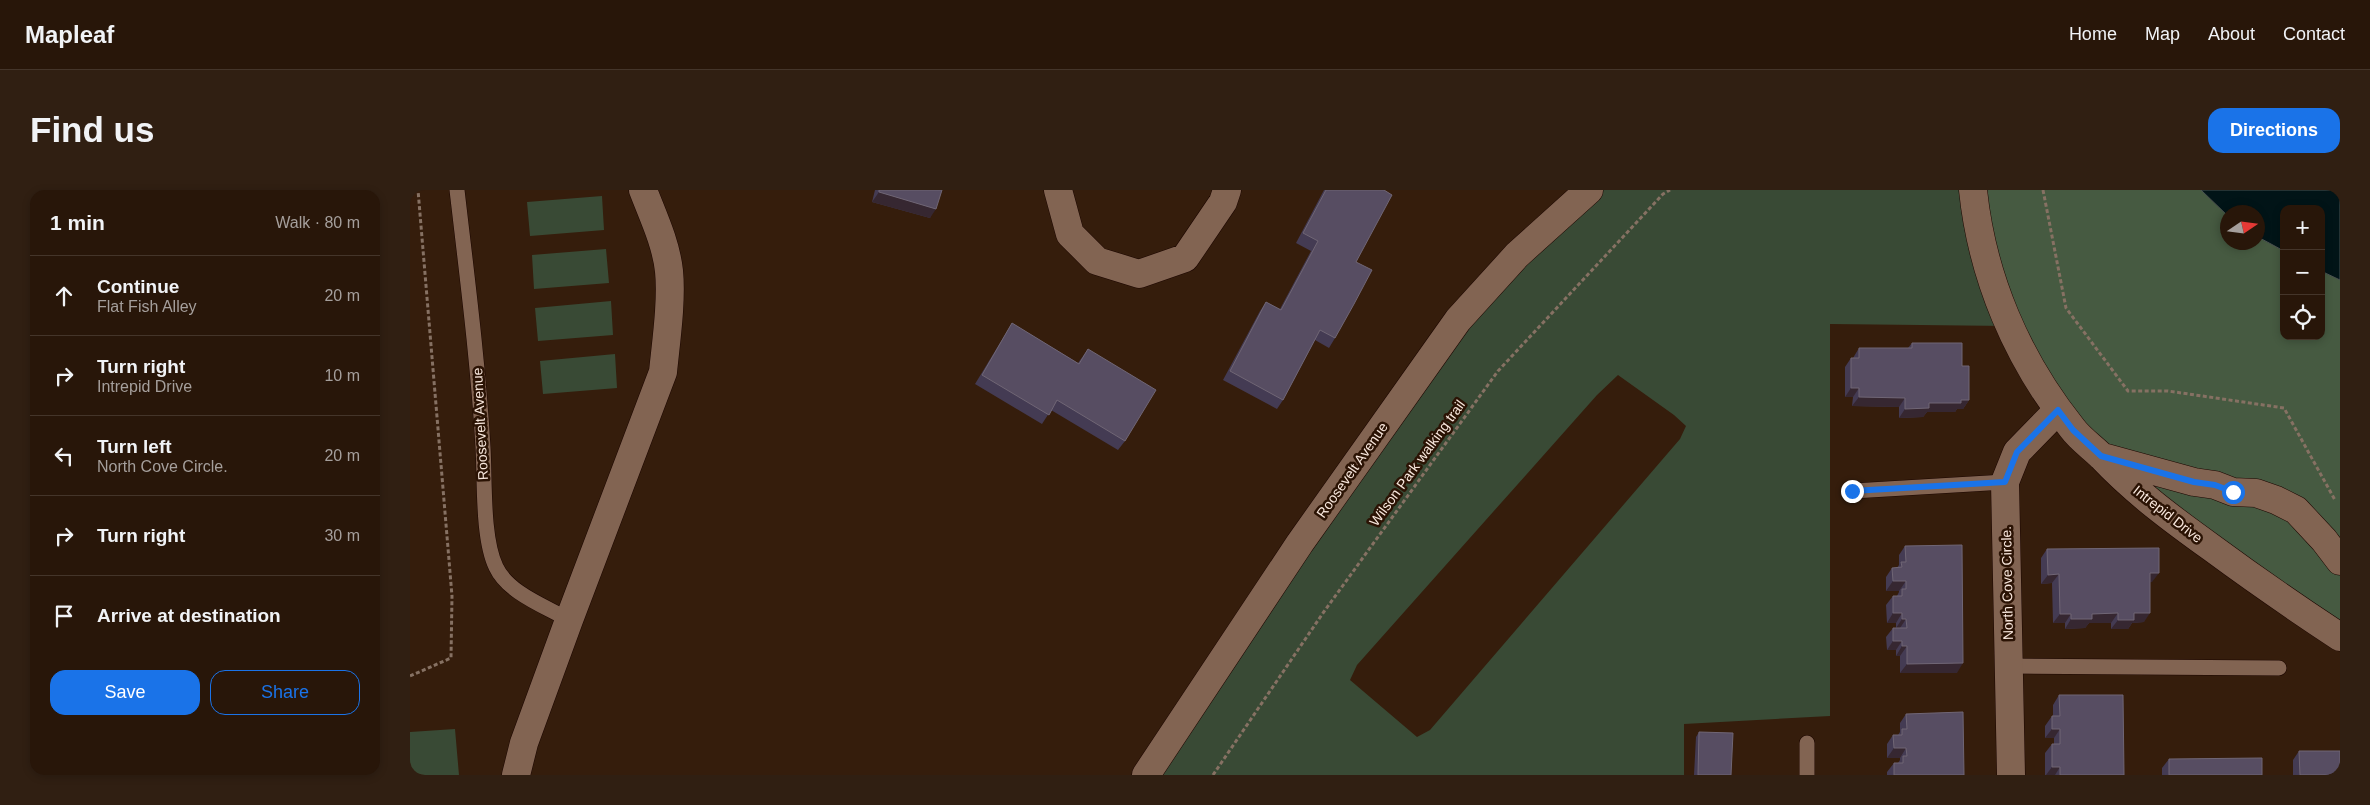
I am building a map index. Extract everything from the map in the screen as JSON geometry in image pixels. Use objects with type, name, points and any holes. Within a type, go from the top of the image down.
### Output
[{"type":"street","points":[[516,775],[524,743],[662,372],[667,338],[669,272],[660,233],[643,190]]},
{"type":"street","points":[[1058,190],[1070,234],[1097,261],[1139,274],[1185,258],[1223,202],[1227,190]]},
{"type":"street","name":"Roosevelt Avenue","points":[[1146,775],[1300,542],[1458,320],[1517,255],[1589,190]]},
{"type":"street","name":"Intrepid Drive","points":[[1973,190],[1984,257],[2009,326],[2037,380],[2073,430],[2117,474],[2165,514],[2280,598],[2340,637]]},
{"type":"street","name":"North Cove Circle.","points":[[2011,775],[2005,482],[2017,452],[2058,410]]},
{"type":"street","points":[[2101,456],[2194,482],[2215,485],[2233,492],[2256,494],[2276,500],[2296,510],[2324,540],[2340,561]]},
{"type":"lane","name":"Roosevelt Avenue","points":[[457,190],[474,324],[483,450],[482,479],[490,540],[496,567],[510,586],[569,620]]},
{"type":"lane","points":[[1852,491],[2005,482]]},
{"type":"lane","points":[[2009,666],[2279,668]]},
{"type":"lane","points":[[1807,743],[1807,775]]},
{"type":"path","points":[[410,676],[450,658],[452,596],[418,190]]},
{"type":"path","name":"Wilson Park walking trail","points":[[1213,775],[1323,612],[1498,371],[1663,194],[1670,190]]},
{"type":"path","points":[[2042,190],[2066,308],[2128,391],[2168,391],[2284,408],[2340,508]]},
{"type":"green space","points":[[1593,190],[1973,190],[2009,326],[1830,324],[1830,716],[1684,724],[1684,775],[1148,775],[1402,398]],"holes":[[[1618,375],[1674,415],[1686,426],[1680,439],[1430,730],[1417,737],[1350,680],[1357,665],[1597,395]]]},
{"type":"green space","points":[[1973,190],[2201,190],[2220,208],[2220,250],[2265,250],[2265,241],[2280,249],[2280,340],[2325,340],[2325,273],[2340,280],[2340,637],[2165,514],[2037,380]]},
{"type":"green space","points":[[602,196],[604,230],[530,236],[527,202]]},
{"type":"green space","points":[[606,249],[609,283],[534,289],[532,255]]},
{"type":"green space","points":[[611,301],[613,335],[538,341],[535,308]]},
{"type":"green space","points":[[615,354],[617,388],[543,394],[540,361]]},
{"type":"green space","points":[[455,729],[459,775],[410,775],[410,732]]},
{"type":"shaded area","points":[[2201,190],[2340,190],[2340,280],[2325,273],[2325,205],[2280,205],[2280,249],[2265,241],[2265,205],[2220,205],[2220,208]]},
{"type":"building","points":[[879,190],[942,190],[936,209],[879,192]]},
{"type":"building","points":[[1326,190],[1384,190],[1392,195],[1356,262],[1372,270],[1354,304],[1335,338],[1320,330],[1283,400],[1230,371],[1266,302],[1281,310],[1318,241],[1303,233]]},
{"type":"building","points":[[1012,323],[1079,364],[1088,349],[1156,390],[1125,441],[1057,400],[1049,415],[982,375]]},
{"type":"building","points":[[1912,343],[1962,343],[1962,366],[1969,366],[1969,400],[1961,400],[1961,403],[1929,403],[1929,408],[1905,409],[1905,398],[1859,397],[1859,388],[1851,388],[1851,358],[1859,358],[1859,348],[1912,348]]},
{"type":"building","points":[[1962,545],[1963,663],[1907,664],[1907,646],[1902,646],[1902,641],[1893,641],[1893,628],[1907,628],[1906,619],[1902,619],[1902,613],[1893,613],[1893,596],[1902,596],[1902,589],[1906,589],[1906,581],[1893,581],[1892,568],[1902,567],[1901,562],[1906,562],[1905,546]]},
{"type":"building","points":[[2159,548],[2159,573],[2150,573],[2150,613],[2134,613],[2134,620],[2118,620],[2118,613],[2092,614],[2092,619],[2071,619],[2071,614],[2060,614],[2059,574],[2048,575],[2047,549]]},
{"type":"building","points":[[2059,695],[2123,695],[2124,775],[2060,775],[2060,767],[2052,767],[2052,744],[2060,744],[2060,729],[2052,729],[2052,716],[2060,716]]},
{"type":"building","points":[[1963,712],[1964,775],[1894,775],[1894,763],[1903,763],[1903,756],[1907,756],[1906,748],[1894,748],[1893,735],[1902,735],[1902,729],[1907,729],[1906,714]]},
{"type":"building","points":[[1699,732],[1733,733],[1731,775],[1698,775]]},
{"type":"building","points":[[2299,751],[2340,751],[2340,775],[2300,775]]},
{"type":"building","points":[[2262,758],[2262,775],[2169,775],[2169,759]]},
{"type":"route","points":[[1852,491],[2005,482],[2017,452],[2058,410],[2073,430],[2101,456],[2127,465],[2194,482],[2215,485],[2233,492]]}]
